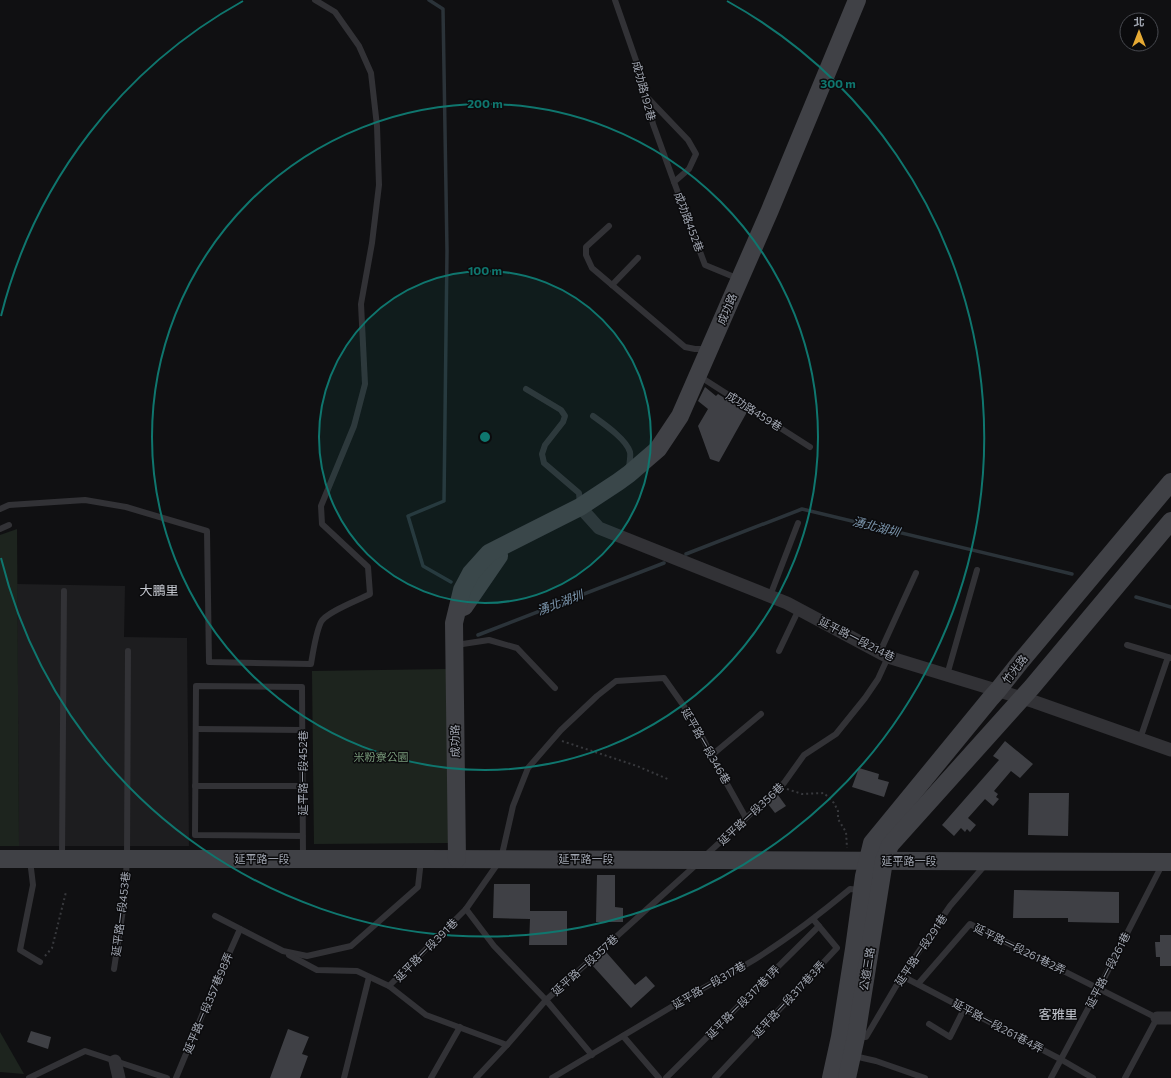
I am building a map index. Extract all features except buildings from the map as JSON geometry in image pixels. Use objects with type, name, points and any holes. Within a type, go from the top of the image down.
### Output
[{"type":"street","name":"成功路","points":[[457,859],[454,623],[479,584],[508,544],[580,507],[629,474],[658,449],[680,416],[770,210],[857,0]]},
{"type":"street","name":"竹光路","points":[[875,861],[872,843],[1021,661],[1171,482]]},
{"type":"street","name":"延平路一段214巷","points":[[580,507],[599,528],[787,603],[884,655],[998,690],[1171,750]]},
{"type":"street","name":"竹光路","points":[[875,861],[1032,687],[1171,521]]},
{"type":"street","name":"延平路一段","points":[[0,859],[127,860],[303,858],[1167,862]]},
{"type":"street","name":"公道三路","points":[[831,1078],[840,1037],[845,948],[862,890],[875,861]]},
{"type":"street","name":"公道三路","points":[[848,1078],[856,1037],[875,861]]},
{"type":"street","points":[[1157,1018],[1171,1018]]},
{"type":"street","points":[[115,1061],[118,1078]]},
{"type":"lane","points":[[0,509],[9,505],[85,500],[126,507],[207,531],[209,662],[311,664],[322,621],[330,614],[370,594],[368,567],[322,524],[321,506],[354,426],[365,384],[361,304],[372,243],[379,185],[376,126],[371,73],[359,46],[335,12],[315,0]]},
{"type":"lane","name":"成功路192巷","points":[[615,0],[640,72],[653,124],[674,182]]},
{"type":"lane","name":"成功路452巷","points":[[646,96],[688,140],[696,154],[689,169],[674,182],[705,265],[740,280]]},
{"type":"lane","points":[[609,226],[586,246],[586,255],[592,268],[685,346],[695,349],[709,349]]},
{"type":"lane","points":[[612,285],[638,258]]},
{"type":"lane","name":"成功路459巷","points":[[698,375],[810,446]]},
{"type":"lane","points":[[526,389],[561,410],[565,416],[563,422],[546,445],[542,454],[544,463],[579,493],[580,507]]},
{"type":"lane","points":[[593,416],[611,429],[625,443],[630,453],[629,474]]},
{"type":"lane","points":[[770,596],[798,523]]},
{"type":"lane","points":[[0,529],[9,525]]},
{"type":"lane","points":[[947,675],[977,570]]},
{"type":"lane","name":"延平路一段356巷","points":[[702,860],[782,785],[804,755],[836,734],[865,698],[878,679],[884,655],[916,572]]},
{"type":"lane","points":[[62,859],[64,591]]},
{"type":"lane","points":[[779,651],[799,609]]},
{"type":"lane","points":[[454,646],[489,640],[517,648],[555,688]]},
{"type":"lane","points":[[1127,645],[1170,657],[1140,739]]},
{"type":"lane","name":"延平路一段453巷","points":[[114,969],[124,903],[127,860],[128,651]]},
{"type":"lane","name":"延平路一段346巷","points":[[501,859],[513,806],[528,768],[561,730],[597,696],[616,681],[664,678],[693,719],[746,818]]},
{"type":"lane","name":"延平路一段452巷","points":[[196,730],[196,686],[302,687],[303,858]]},
{"type":"lane","points":[[712,755],[761,714]]},
{"type":"lane","points":[[302,730],[196,730],[195,835],[303,836]]},
{"type":"lane","points":[[195,786],[302,786]]},
{"type":"lane","points":[[30,859],[33,886],[20,950],[40,962]]},
{"type":"lane","points":[[282,951],[307,956],[351,946],[418,887],[421,859]]},
{"type":"lane","name":"延平路一段391巷","points":[[215,916],[317,970],[356,971],[389,986],[466,909],[501,859]]},
{"type":"lane","name":"延平路一段357巷","points":[[476,1078],[546,1000],[702,860]]},
{"type":"lane","name":"延平路一段291巷","points":[[856,1037],[866,1037],[902,976],[950,906],[989,861]]},
{"type":"lane","name":"延平路一段261巷","points":[[1051,1078],[1167,862]]},
{"type":"lane","name":"延平路一段317巷","points":[[552,1078],[684,999],[756,959],[784,941],[850,889],[862,890]]},
{"type":"lane","points":[[466,909],[494,946],[546,1000],[592,1055]]},
{"type":"lane","points":[[813,919],[845,948]]},
{"type":"lane","name":"延平路一段261巷2弄","points":[[918,984],[970,924],[1099,988]]},
{"type":"lane","name":"延平路一段317巷1弄","points":[[666,1078],[819,926]]},
{"type":"lane","name":"延平路一段357巷98弄","points":[[176,1078],[240,929]]},
{"type":"lane","name":"延平路一段317巷3弄","points":[[715,1078],[845,948]]},
{"type":"lane","name":"延平路一段261巷4弄","points":[[902,976],[1062,1060],[1093,1078]]},
{"type":"lane","points":[[344,1078],[369,977]]},
{"type":"lane","points":[[389,986],[426,1015],[507,1045]]},
{"type":"lane","points":[[1099,988],[1157,1018],[1125,1078]]},
{"type":"lane","points":[[929,1024],[950,1037],[964,1009]]},
{"type":"lane","points":[[431,1078],[460,1028]]},
{"type":"lane","points":[[623,1036],[659,1078]]},
{"type":"lane","points":[[29,1078],[85,1051],[167,1078]]},
{"type":"lane","points":[[852,1056],[876,1061],[925,1078]]},
{"type":"lane","points":[[564,1072],[568,1078]]},
{"type":"path","points":[[554,738],[637,766],[670,780]]},
{"type":"path","points":[[782,785],[789,791],[802,794],[824,793],[834,803],[838,811],[838,819],[846,832],[846,861]]},
{"type":"path","points":[[40,962],[52,948],[66,892]]},
{"type":"shaded area","points":[[17,584],[125,586],[124,637],[187,638],[189,846],[19,846]]},
{"type":"green space","points":[[17,529],[19,846],[0,846],[0,535]]},
{"type":"green space","name":"米粉寮公園","points":[[448,669],[449,843],[314,844],[312,671]]},
{"type":"green space","points":[[0,1032],[24,1074],[0,1072]]},
{"type":"waterway","points":[[429,0],[443,9],[447,251],[444,501],[408,516],[423,566],[451,582]]},
{"type":"waterway","name":"湧北湖圳","points":[[686,554],[802,509],[1072,574]]},
{"type":"waterway","name":"湧北湖圳","points":[[478,635],[664,563]]},
{"type":"waterway","name":"湧北湖圳","points":[[1136,597],[1171,607]]},
{"type":"district","name":"大鵬里","points":[[159,590]]},
{"type":"district","name":"客雅里","points":[[1058,1014]]}]
